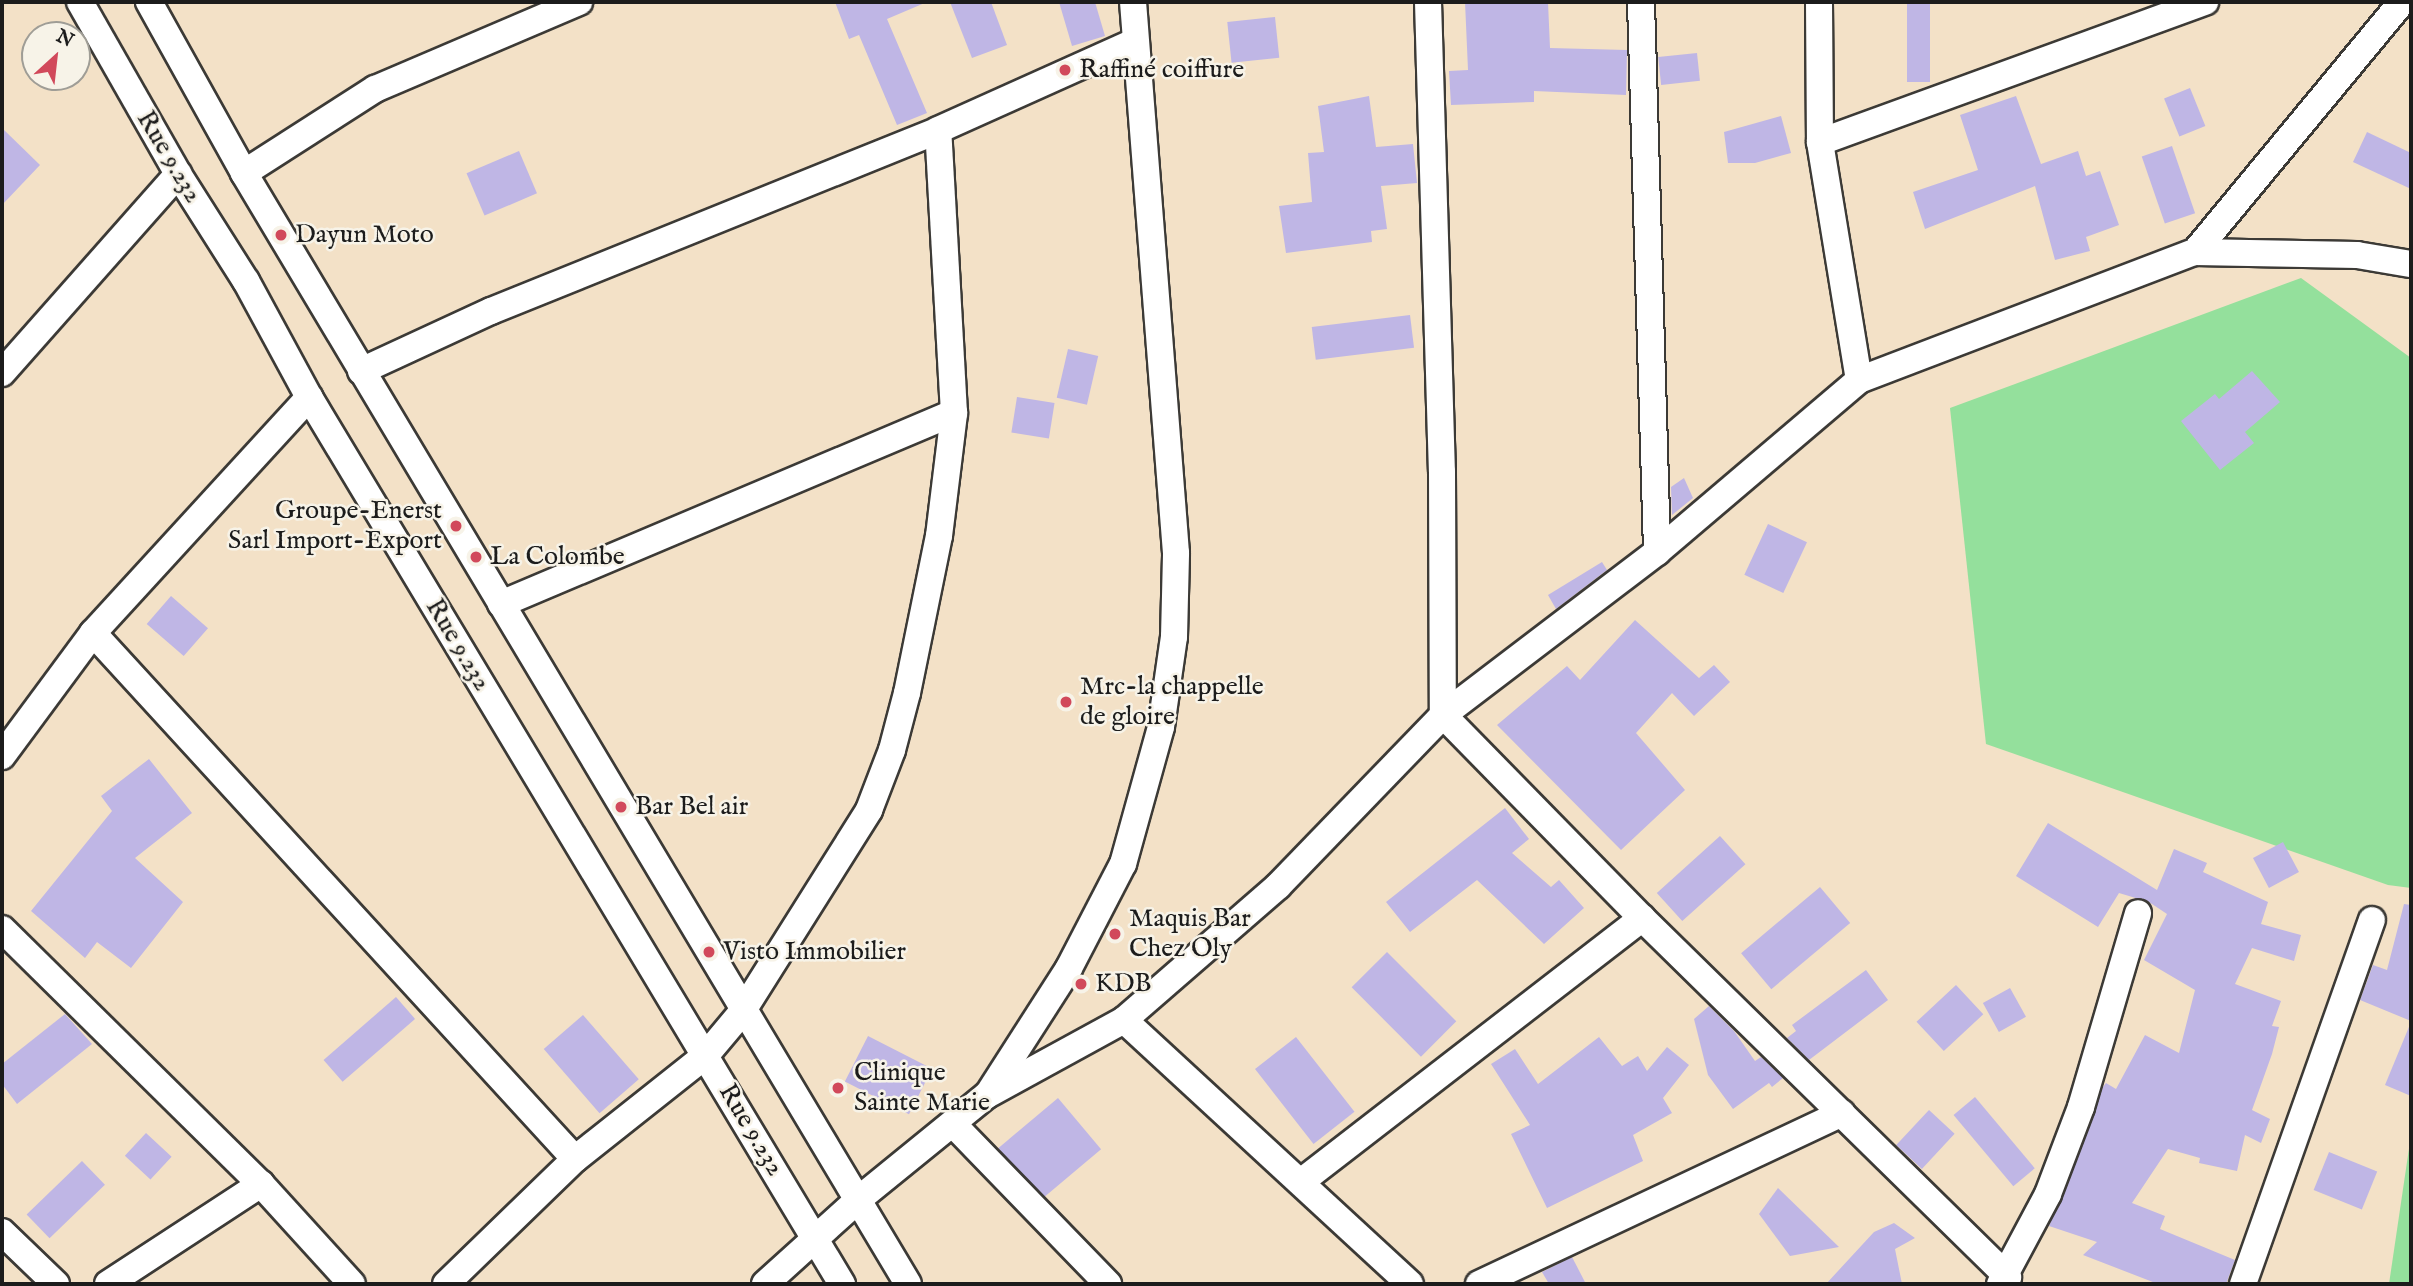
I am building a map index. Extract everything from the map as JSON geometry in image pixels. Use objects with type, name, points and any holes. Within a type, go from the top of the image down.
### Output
[{"type":"street","name":"Rue 9.232","points":[[80,2],[178,174],[246,281],[309,397],[842,1284]]},
{"type":"street","name":"Rue 9.232","points":[[149,2],[244,173],[361,371],[742,1012],[859,1199],[908,1284]]},
{"type":"street","points":[[244,173],[375,89],[579,2]]},
{"type":"street","points":[[987,1095],[1069,968],[1123,864],[1161,727],[1168,676],[1176,553],[1134,42],[1133,2]]},
{"type":"street","points":[[1428,2],[1443,472],[1443,715],[1642,918],[1842,1113],[2004,1280],[2048,1194],[2081,1107],[2138,913]]},
{"type":"street","points":[[1641,2],[1657,552]]},
{"type":"street","points":[[1819,2],[1820,142],[1859,380]]},
{"type":"street","points":[[1820,142],[2205,2]]},
{"type":"street","points":[[2195,252],[2402,2]]},
{"type":"street","points":[[361,371],[491,311],[938,130],[1134,42]]},
{"type":"street","points":[[446,1284],[575,1159],[706,1055],[742,1012],[869,810],[892,750],[939,536],[954,413],[938,130]]},
{"type":"street","points":[[2,373],[178,174]]},
{"type":"street","points":[[765,1284],[859,1199],[987,1095],[1124,1020],[1278,886],[1443,715],[1657,552],[1859,380],[2195,252],[2357,256],[2411,264]]},
{"type":"street","points":[[2,756],[93,633],[309,397]]},
{"type":"street","points":[[501,604],[954,413]]},
{"type":"street","points":[[93,633],[575,1159]]},
{"type":"street","points":[[1302,1181],[1642,918]]},
{"type":"street","points":[[2243,1284],[2372,920]]},
{"type":"street","points":[[2,929],[261,1184],[352,1284]]},
{"type":"street","points":[[1124,1020],[1302,1181],[1410,1284]]},
{"type":"street","points":[[1479,1284],[1842,1113]]},
{"type":"street","points":[[953,1124],[1108,1284]]},
{"type":"street","points":[[108,1284],[261,1184]]},
{"type":"street","points":[[2,1232],[56,1284]]},
{"type":"green space","points":[[2301,278],[2411,358],[2411,888],[2388,885],[1986,744],[1950,408]]},
{"type":"green space","points":[[2411,1135],[2411,1284],[2389,1284]]},
{"type":"building","points":[[835,2],[927,2],[887,19],[927,113],[897,125],[859,35],[849,39]]},
{"type":"building","points":[[950,2],[991,2],[1007,45],[972,58]]},
{"type":"building","points":[[1059,2],[1095,2],[1105,36],[1072,46]]},
{"type":"building","points":[[1465,2],[1548,2],[1550,48],[1627,50],[1626,95],[1534,91],[1534,102],[1451,105],[1449,71],[1468,70]]},
{"type":"building","points":[[1907,2],[1930,2],[1930,82],[1907,82]]},
{"type":"building","points":[[1275,17],[1279,58],[1232,63],[1227,22]]},
{"type":"building","points":[[1697,53],[1700,81],[1661,85],[1658,57]]},
{"type":"building","points":[[2190,88],[2205,126],[2179,137],[2164,98]]},
{"type":"building","points":[[1369,96],[1376,147],[1413,144],[1417,183],[1381,186],[1387,229],[1371,231],[1372,242],[1286,253],[1279,206],[1312,202],[1308,153],[1324,152],[1318,106]]},
{"type":"building","points":[[2016,96],[2041,164],[2078,151],[2086,176],[2100,171],[2119,225],[2086,237],[2090,251],[2055,260],[2035,186],[1925,229],[1913,192],[1978,170],[1960,115]]},
{"type":"building","points":[[1781,116],[1791,153],[1755,163],[1728,163],[1724,132]]},
{"type":"building","points":[[2,128],[40,165],[2,205]]},
{"type":"building","points":[[2367,132],[2411,153],[2411,189],[2353,162]]},
{"type":"building","points":[[2172,146],[2195,213],[2165,224],[2142,156]]},
{"type":"building","points":[[519,151],[537,193],[485,216],[467,173]]},
{"type":"building","points":[[1410,315],[1414,348],[1316,360],[1312,327]]},
{"type":"building","points":[[1068,349],[1098,356],[1087,405],[1057,398]]},
{"type":"building","points":[[2252,371],[2280,402],[2245,432],[2254,443],[2220,470],[2181,421],[2215,394],[2219,399]]},
{"type":"building","points":[[1017,397],[1055,403],[1049,439],[1011,433]]},
{"type":"building","points":[[1684,478],[1693,498],[1672,515],[1671,487]]},
{"type":"building","points":[[1768,524],[1807,542],[1783,593],[1744,575]]},
{"type":"building","points":[[1602,562],[1607,570],[1556,609],[1548,595]]},
{"type":"building","points":[[171,596],[208,628],[184,656],[147,624]]},
{"type":"building","points":[[1635,620],[1699,678],[1714,665],[1730,682],[1694,716],[1672,693],[1636,733],[1685,790],[1621,850],[1497,725],[1567,666],[1580,680]]},
{"type":"building","points":[[149,759],[192,813],[135,858],[183,902],[131,968],[97,942],[85,958],[31,911],[112,811],[101,796]]},
{"type":"building","points":[[1505,808],[1529,839],[1512,853],[1551,887],[1559,880],[1584,908],[1544,944],[1477,880],[1410,932],[1386,902]]},
{"type":"building","points":[[2048,823],[2157,890],[2174,849],[2207,863],[2203,872],[2268,902],[2261,924],[2301,935],[2294,961],[2252,948],[2235,984],[2281,1001],[2272,1026],[2279,1027],[2272,1054],[2252,1110],[2270,1119],[2261,1143],[2245,1135],[2237,1171],[2199,1163],[2200,1158],[2168,1149],[2132,1203],[2165,1216],[2160,1229],[2235,1260],[2226,1284],[2158,1284],[2083,1255],[2097,1242],[2049,1226],[2103,1087],[2106,1083],[2116,1089],[2145,1035],[2179,1053],[2195,990],[2144,960],[2167,914],[2149,902],[2119,893],[2098,927],[2016,876]]},
{"type":"building","points":[[1720,836],[1745,864],[1682,921],[1657,893]]},
{"type":"building","points":[[2283,842],[2299,872],[2269,888],[2253,858]]},
{"type":"building","points":[[1820,887],[1850,923],[1771,989],[1741,953]]},
{"type":"building","points":[[2404,904],[2411,905],[2411,1021],[2360,1000],[2373,965],[2387,970]]},
{"type":"building","points":[[1387,952],[1456,1021],[1421,1057],[1352,987]]},
{"type":"building","points":[[1866,970],[1888,1000],[1809,1060],[1787,1038],[1796,1031],[1792,1025]]},
{"type":"building","points":[[1956,985],[1983,1014],[1944,1051],[1917,1022]]},
{"type":"building","points":[[2010,988],[2026,1017],[1999,1032],[1983,1003]]},
{"type":"building","points":[[396,997],[415,1019],[343,1082],[324,1060]]},
{"type":"building","points":[[1709,1006],[1734,1031],[1755,1061],[1761,1057],[1783,1078],[1772,1087],[1769,1083],[1733,1109],[1708,1075],[1694,1019]]},
{"type":"building","points":[[65,1014],[92,1044],[17,1104],[2,1084],[2,1064]]},
{"type":"building","points":[[583,1015],[639,1079],[600,1113],[544,1049]]},
{"type":"building","points":[[2411,1022],[2411,1096],[2385,1085]]},
{"type":"building","points":[[868,1036],[932,1069],[909,1114],[845,1081]]},
{"type":"building","points":[[1296,1037],[1354,1112],[1314,1144],[1255,1069]]},
{"type":"building","points":[[1599,1037],[1622,1066],[1638,1056],[1647,1071],[1667,1047],[1689,1065],[1663,1098],[1672,1113],[1633,1135],[1643,1161],[1547,1208],[1511,1134],[1530,1125],[1491,1064],[1515,1049],[1538,1084]]},
{"type":"building","points":[[1975,1097],[2035,1168],[2013,1186],[1954,1115]]},
{"type":"building","points":[[1058,1098],[1101,1149],[1041,1199],[998,1148]]},
{"type":"building","points":[[1929,1110],[1955,1134],[1922,1169],[1896,1145]]},
{"type":"building","points":[[146,1133],[172,1157],[150,1180],[125,1156]]},
{"type":"building","points":[[2329,1152],[2377,1171],[2362,1209],[2314,1190]]},
{"type":"building","points":[[82,1161],[105,1185],[50,1238],[27,1214]]},
{"type":"building","points":[[1778,1188],[1839,1247],[1790,1256],[1759,1214]]},
{"type":"building","points":[[1894,1223],[1915,1238],[1895,1249],[1902,1284],[1826,1284],[1874,1232]]},
{"type":"building","points":[[1572,1257],[1586,1284],[1549,1284],[1542,1272]]},
{"type":"place","name":"Raffiné coiffure","points":[[1065,70]]},
{"type":"place","name":"Dayun Moto","points":[[281,235]]},
{"type":"place","name":"Groupe-Enerst Sarl Import-Export","points":[[456,526]]},
{"type":"place","name":"La Colombe","points":[[476,557]]},
{"type":"place","name":"Mrc-la chappelle de gloire","points":[[1066,702]]},
{"type":"place","name":"Bar Bel air","points":[[621,807]]},
{"type":"place","name":"Maquis Bar Chez Oly","points":[[1115,934]]},
{"type":"place","name":"Visto Immobilier","points":[[709,952]]},
{"type":"place","name":"KDB","points":[[1081,984]]},
{"type":"place","name":"Clinique Sainte Marie","points":[[838,1088]]}]
